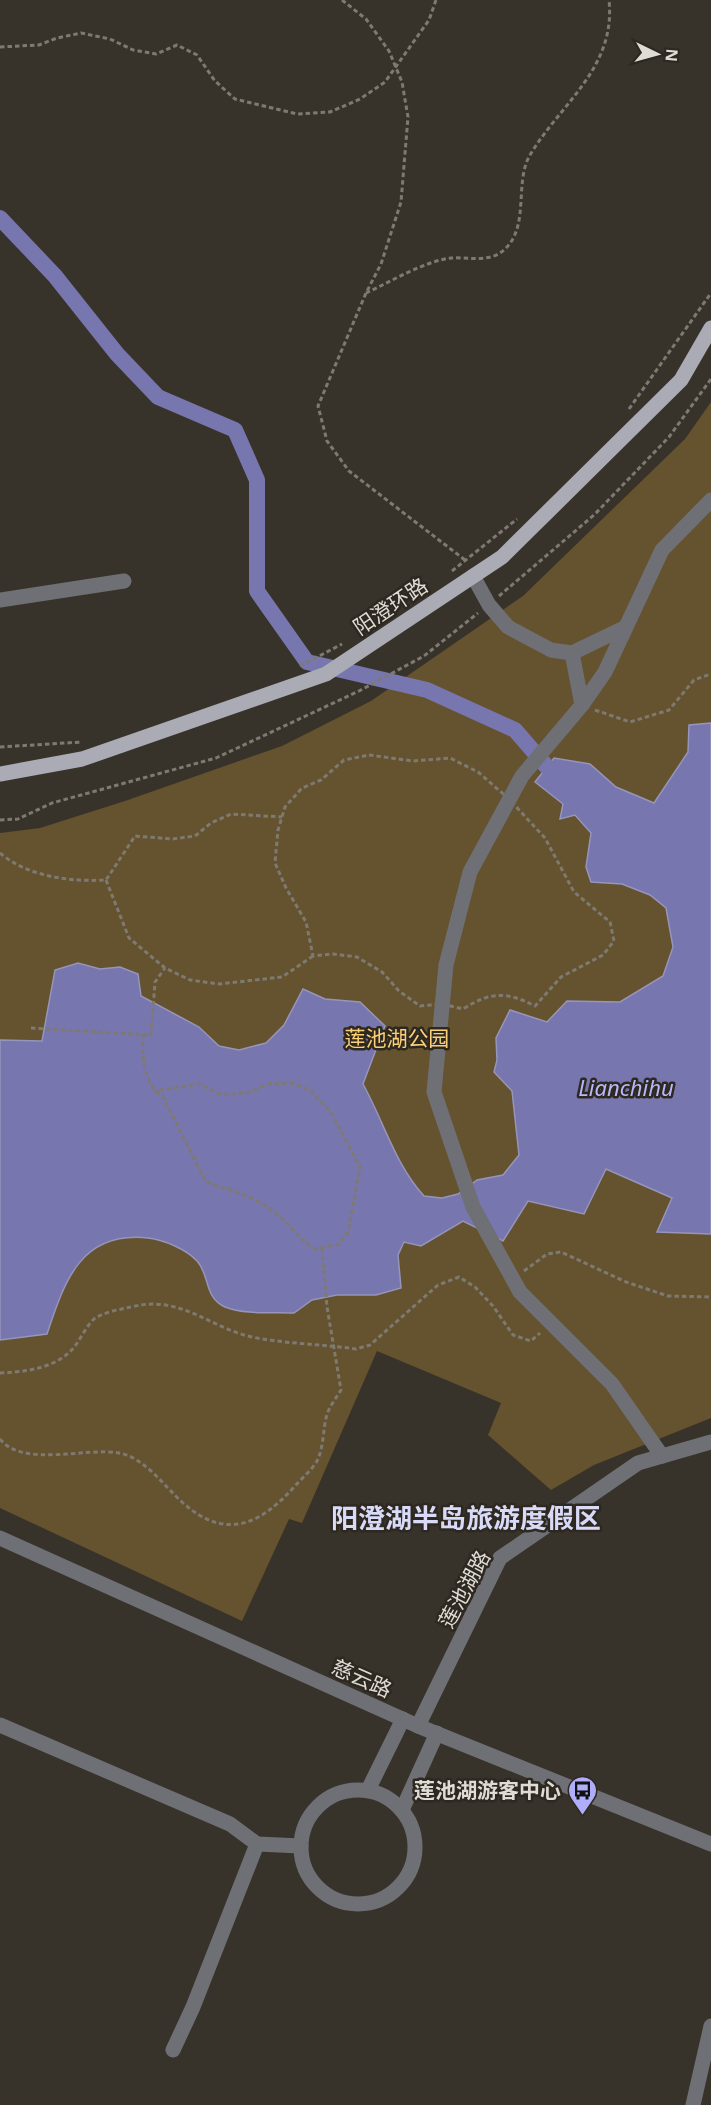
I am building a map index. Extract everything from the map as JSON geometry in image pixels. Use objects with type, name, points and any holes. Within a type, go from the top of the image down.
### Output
[{"type":"main road","name":"阳澄环路","points":[[0,774],[82,759],[326,674],[501,557],[681,380],[711,328]]},
{"type":"street","points":[[662,1456],[612,1384],[520,1292],[473,1207],[434,1092],[446,965],[470,872],[522,776],[582,705],[605,672],[662,550],[711,500]]},
{"type":"street","points":[[473,576],[489,605],[508,627],[551,650],[572,653],[624,628]]},
{"type":"street","points":[[0,600],[124,580]]},
{"type":"street","points":[[572,653],[582,705]]},
{"type":"street","name":"莲池湖路","points":[[418,1726],[500,1558],[638,1463],[711,1442]]},
{"type":"street","name":"慈云路","points":[[0,1538],[418,1726],[711,1844]]},
{"type":"street","points":[[368,1790],[403,1719]]},
{"type":"street","points":[[0,1725],[230,1824],[257,1844],[301,1846]]},
{"type":"street","points":[[402,1810],[437,1733]]},
{"type":"street","points":[[348,1790],[368,1790],[387,1797],[402,1810],[414,1836],[414,1863],[406,1880],[394,1893],[378,1902],[360,1905],[342,1903],[325,1895],[312,1882],[304,1866],[301,1846],[304,1827],[314,1810],[330,1797],[348,1790]]},
{"type":"street","points":[[173,2050],[193,2007],[257,1844]]},
{"type":"street","points":[[693,2105],[711,2026]]},
{"type":"path","points":[[342,0],[366,19],[388,51],[402,82],[408,117],[401,202],[381,264],[366,293],[318,406],[327,441],[349,471],[465,560],[473,576]]},
{"type":"path","points":[[0,47],[39,45],[81,33],[110,39],[133,50],[156,54],[177,45],[197,54],[215,81],[236,99],[297,114],[330,112],[360,99],[385,82],[429,20],[436,0]]},
{"type":"path","points":[[366,293],[451,258],[470,260],[500,253],[518,231],[522,183],[529,156],[595,70],[608,30],[609,0]]},
{"type":"path","points":[[628,410],[711,293]]},
{"type":"path","points":[[0,820],[18,819],[63,800],[216,758],[359,691],[422,656],[489,605],[594,514],[669,437],[711,380]]},
{"type":"path","points":[[447,574],[519,517]]},
{"type":"path","points":[[299,667],[350,640]]},
{"type":"path","points":[[582,705],[630,722],[669,710],[694,680],[711,674]]},
{"type":"path","points":[[0,747],[84,742]]},
{"type":"path","points":[[106,880],[129,938],[165,968],[190,980],[219,984],[282,977],[313,956],[333,954],[357,957],[382,972],[399,991],[420,1005],[442,1004],[463,1009],[480,998],[496,995],[519,998],[535,1006],[561,977],[603,955],[614,941],[610,922],[574,892],[544,838],[509,799],[478,772],[450,758],[413,761],[369,755],[344,760],[321,780],[302,788],[285,807],[282,817],[275,863],[285,888],[306,922],[313,956]]},
{"type":"path","points":[[106,880],[135,836],[171,839],[195,836],[211,823],[231,814],[282,817]]},
{"type":"path","points":[[0,853],[36,872],[74,882],[106,880]]},
{"type":"path","points":[[31,1028],[151,1035],[155,982],[165,968]]},
{"type":"path","points":[[143,1034],[142,1060],[154,1091],[163,1097],[206,1182],[254,1198],[279,1215],[298,1238],[315,1249],[339,1244],[348,1232],[360,1167],[330,1111],[310,1090],[292,1083],[268,1084],[249,1092],[222,1095],[199,1084],[154,1091]]},
{"type":"path","points":[[0,1440],[28,1454],[88,1451],[121,1453],[145,1466],[190,1509],[211,1520],[238,1526],[261,1518],[280,1503],[318,1460],[327,1412],[340,1390],[327,1307],[322,1248]]},
{"type":"path","points":[[513,1279],[547,1254],[561,1252],[626,1282],[668,1296],[711,1297]]},
{"type":"path","points":[[0,1373],[36,1370],[56,1362],[73,1349],[94,1319],[134,1306],[158,1304],[181,1308],[258,1338],[356,1349],[370,1345],[438,1284],[459,1277],[476,1287],[493,1306],[513,1335],[531,1341],[550,1322]]},
{"type":"green space","name":"莲池湖公园","points":[[711,402],[711,1418],[594,1465],[551,1490],[488,1435],[501,1403],[377,1351],[302,1523],[289,1519],[242,1621],[0,1508],[0,833],[40,828],[282,746],[371,701],[523,596],[685,439]]},
{"type":"water","name":"Lianchihu","points":[[711,723],[711,1234],[657,1232],[672,1198],[606,1169],[584,1214],[528,1201],[503,1241],[463,1221],[421,1246],[404,1242],[398,1255],[401,1288],[376,1295],[337,1295],[312,1300],[294,1313],[250,1312],[225,1307],[214,1298],[201,1267],[187,1253],[154,1239],[125,1238],[106,1242],[91,1251],[79,1263],[61,1295],[47,1334],[0,1340],[0,1040],[42,1041],[55,970],[78,963],[100,969],[120,967],[138,974],[141,996],[199,1027],[219,1046],[239,1050],[266,1043],[284,1025],[303,989],[325,999],[360,1002],[385,1026],[363,1084],[397,1157],[424,1196],[442,1198],[458,1194],[477,1180],[503,1175],[519,1155],[512,1091],[494,1072],[497,1060],[496,1038],[510,1010],[547,1022],[567,1001],[620,1002],[663,976],[673,947],[666,908],[650,895],[622,884],[591,882],[586,867],[591,833],[575,815],[560,819],[563,804],[535,782],[554,758],[590,764],[616,787],[654,803],[688,752],[689,725]]},
{"type":"waterway","points":[[0,218],[55,276],[117,354],[158,397],[235,430],[257,480],[257,591],[307,662],[427,690],[515,730],[547,767]]},
{"type":"place","name":"莲池湖游客中心","points":[[582,1816]]},
{"type":"district","name":"阳澄湖半岛旅游度假区","points":[[466,1517]]}]
